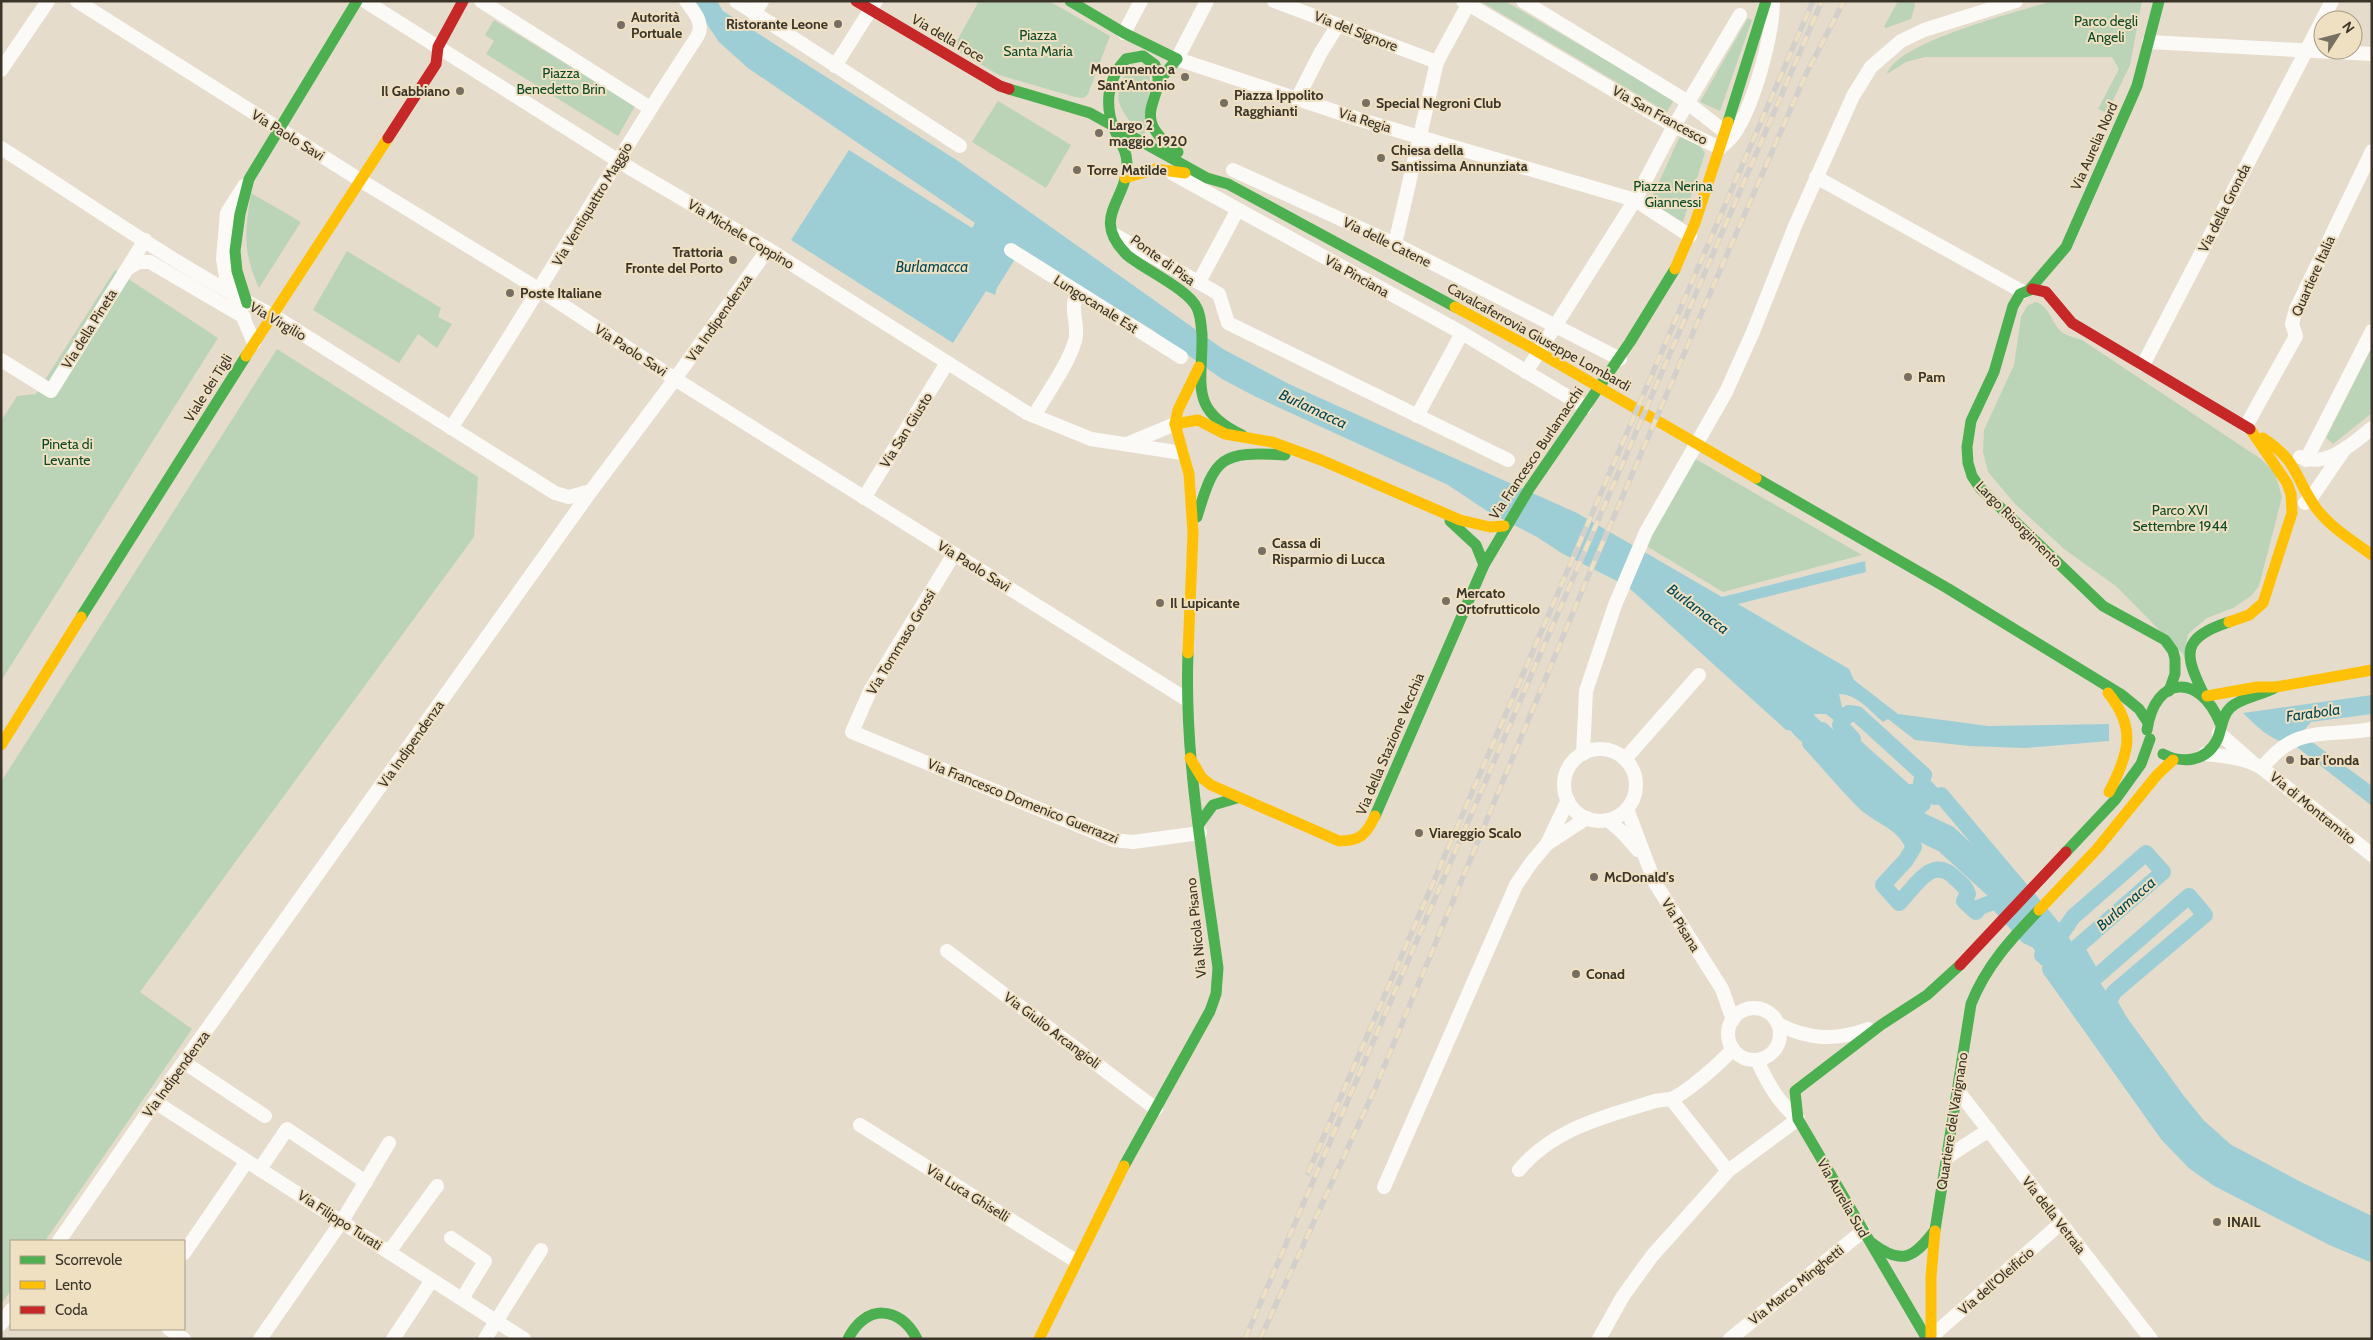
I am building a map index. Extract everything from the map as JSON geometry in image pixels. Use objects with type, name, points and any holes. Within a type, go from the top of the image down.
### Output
[{"type":"street","points":[[1,70],[48,1]]},
{"type":"street","name":"Via Paolo Savi","points":[[77,1],[360,180],[540,290],[675,379],[1186,699]]},
{"type":"street","points":[[254,343],[226,277],[223,264],[225,220],[229,208],[280,130],[356,1]]},
{"type":"street","name":"Via Michele Coppino","points":[[365,1],[618,160],[768,249],[1034,416],[1082,437],[1182,453]]},
{"type":"street","name":"Viale dei Tigli","points":[[1,745],[254,343],[274,316],[436,64],[438,47],[463,1]]},
{"type":"street","points":[[481,1],[650,108]]},
{"type":"street","name":"Via Ventiquattro Maggio","points":[[452,428],[540,290],[650,108],[700,31],[699,21],[686,1]]},
{"type":"street","points":[[736,1],[960,146]]},
{"type":"street","points":[[754,14],[762,1]]},
{"type":"street","name":"Via della Foce","points":[[856,1],[873,6],[1000,86],[1084,110],[1112,124]]},
{"type":"street","name":"Via Regia","points":[[1070,1],[1124,33],[1177,59],[1419,137],[1635,200],[1690,236]]},
{"type":"street","points":[[1124,33],[1141,1]]},
{"type":"street","points":[[1158,82],[1177,59],[1207,1]]},
{"type":"street","name":"Via del Signore","points":[[1274,1],[1436,62]]},
{"type":"street","name":"Via San Francesco","points":[[1523,1],[1689,103],[1725,132]]},
{"type":"street","name":"Via Francesco Burlamacchi","points":[[1484,565],[1504,526],[1620,359],[1676,265],[1690,236],[1720,148],[1766,1]]},
{"type":"street","name":"Via San Francesco","points":[[1467,2],[1674,126],[1720,148],[1737,131],[1756,86],[1771,24],[1772,1]]},
{"type":"street","points":[[1582,754],[1586,691],[1615,605],[1646,532],[1726,392],[1753,332],[1816,177],[1853,96],[1877,61],[1894,46],[1912,35],[2002,3],[2016,1]]},
{"type":"street","name":"Via Aurelia Nord","points":[[2026,290],[2066,247],[2137,86],[2159,1]]},
{"type":"street","name":"Via della Gronda","points":[[2143,365],[2332,1]]},
{"type":"street","points":[[1395,244],[1436,62],[1467,2]]},
{"type":"street","points":[[835,66],[873,6]]},
{"type":"street","points":[[1526,372],[1635,200],[1674,126],[1740,15]]},
{"type":"street","points":[[1297,98],[1321,52],[1338,25]]},
{"type":"street","name":"Via Regia","points":[[1124,33],[1148,58]]},
{"type":"street","points":[[2149,42],[2372,54]]},
{"type":"street","points":[[1207,178],[1163,168],[1147,168],[1125,178],[1125,148],[1112,124],[1108,96],[1115,73],[1128,58],[1137,56],[1148,58],[1157,71],[1158,82],[1150,111],[1156,131],[1174,149],[1228,184]]},
{"type":"street","name":"Cavalcaferrovia Giuseppe Lombardi","points":[[1112,124],[1207,178],[1228,184],[1528,346],[1947,588],[2087,672]]},
{"type":"street","name":"Via Pinciana","points":[[1136,138],[1147,154],[1163,168],[1237,211],[1462,333],[1585,407]]},
{"type":"street","name":"Via Virgilio","points":[[1,148],[233,295],[274,316],[555,493],[569,497],[590,491]]},
{"type":"street","name":"Quartiere Italia","points":[[2249,429],[2296,336],[2292,324],[2296,309],[2372,151]]},
{"type":"street","name":"Via delle Catene","points":[[1233,170],[1395,244],[1620,359]]},
{"type":"street","points":[[1816,177],[2026,290],[2043,291],[2056,302],[2072,323],[2284,451],[2306,460],[2323,458],[2345,450]]},
{"type":"street","name":"Ponte di Pisa","points":[[1125,178],[1111,211],[1112,234],[1122,249],[1195,302],[1200,310],[1202,323],[1199,368]]},
{"type":"street","points":[[247,303],[237,271],[235,250],[240,214],[249,179]]},
{"type":"street","points":[[1199,282],[1237,211]]},
{"type":"street","points":[[1112,234],[1219,294],[1228,323],[1508,460]]},
{"type":"street","name":"Via della Pineta","points":[[1,360],[51,391],[145,240]]},
{"type":"street","points":[[2056,302],[2054,280],[2066,247]]},
{"type":"street","name":"Via Indipendenza","points":[[60,1240],[155,1102],[185,1063],[569,524],[590,491],[675,379],[768,249]]},
{"type":"street","name":"Lungocanale Est","points":[[1011,250],[1181,357]]},
{"type":"street","points":[[128,268],[139,262],[150,262],[244,317]]},
{"type":"street","name":"Largo Risorgimento","points":[[2026,290],[2011,310],[1994,372],[1971,421],[1968,455],[1972,476],[1980,488],[2103,606],[2165,640],[2173,651],[2175,660],[2175,674],[2169,691]]},
{"type":"street","points":[[1034,416],[1075,342],[1073,307],[1078,292]]},
{"type":"street","points":[[2306,460],[2372,331]]},
{"type":"street","points":[[1417,416],[1462,333]]},
{"type":"street","name":"Via San Giusto","points":[[864,498],[947,363]]},
{"type":"street","points":[[1192,533],[1189,474],[1175,424],[1178,410],[1199,368]]},
{"type":"street","points":[[1199,368],[1204,400],[1210,412],[1221,424],[1242,435]]},
{"type":"street","points":[[1126,445],[1175,424],[1198,420],[1225,434],[1242,435],[1272,442],[1321,460],[1442,513],[1481,525],[1504,526]]},
{"type":"street","points":[[2292,513],[2311,498],[2345,450],[2372,428]]},
{"type":"street","points":[[2220,728],[2216,709],[2195,679],[2189,664],[2192,643],[2207,629],[2249,615],[2263,603],[2292,513],[2292,499],[2287,483],[2249,429]]},
{"type":"street","points":[[2284,451],[2297,470],[2323,517],[2372,555]]},
{"type":"street","points":[[1192,533],[1210,473],[1225,457],[1236,454],[1260,453],[1321,460]]},
{"type":"street","name":"Via Virgilio","points":[[555,493],[566,509],[569,524]]},
{"type":"street","points":[[1442,513],[1476,543],[1482,553],[1484,565]]},
{"type":"street","name":"Via Nicola Pisano","points":[[1038,1339],[1113,1187],[1210,1011],[1217,988],[1218,968],[1190,758],[1186,699],[1192,533]]},
{"type":"street","name":"Via Tommaso Grossi","points":[[852,732],[870,691],[954,554]]},
{"type":"street","name":"Via della Stazione Vecchia","points":[[1190,758],[1206,782],[1237,798],[1339,841],[1353,841],[1364,835],[1374,820],[1484,565]]},
{"type":"street","points":[[2087,672],[2149,696],[2187,688],[2206,695],[2257,686],[2276,687],[2372,670]]},
{"type":"street","points":[[2087,672],[2132,703],[2147,721]]},
{"type":"street","points":[[2087,672],[2123,712],[2128,738],[2122,765],[2094,821]]},
{"type":"street","points":[[1625,758],[1699,675]]},
{"type":"street","points":[[2150,739],[2164,755],[2173,760],[2184,761],[2205,754],[2216,741],[2230,708],[2238,702],[2259,696],[2276,687]]},
{"type":"street","points":[[1598,1339],[1623,1296],[1652,1256],[1728,1171],[1798,1119],[1794,1098],[1796,1089],[1881,1025],[1939,986],[2036,886],[2133,777],[2141,764],[2150,739],[2147,721],[2150,709],[2149,696]]},
{"type":"street","name":"Via di Montramito","points":[[2220,728],[2258,765],[2372,855]]},
{"type":"street","points":[[2258,765],[2286,744],[2306,734],[2372,729]]},
{"type":"street","name":"Via Francesco Domenico Guerrazzi","points":[[852,732],[1114,840],[1133,842],[1199,829]]},
{"type":"street","points":[[1604,749],[1625,758],[1631,766],[1636,783],[1635,793],[1627,809],[1608,820],[1587,818],[1575,810],[1568,800],[1565,787],[1566,774],[1572,762],[1582,754],[1604,749]]},
{"type":"street","name":"Via di Montramito","points":[[2205,754],[2258,765]]},
{"type":"street","name":"Quartiere del Varignano","points":[[1865,1235],[1892,1257],[1906,1259],[1919,1251],[1935,1230],[1974,994],[1988,968],[2012,938],[2114,830],[2157,775],[2173,760]]},
{"type":"street","points":[[1199,829],[1213,805],[1237,798]]},
{"type":"street","points":[[1384,1187],[1516,885],[1547,844],[1568,800]]},
{"type":"street","name":"Via Pisana","points":[[1627,809],[1644,858],[1662,895],[1722,989],[1733,1020]]},
{"type":"street","points":[[1547,844],[1587,818]]},
{"type":"street","name":"Via Pisana","points":[[1608,820],[1623,832],[1644,858]]},
{"type":"street","name":"Via Giulio Arcangioli","points":[[947,951],[1156,1109]]},
{"type":"street","name":"Via Pisana","points":[[1722,989],[1752,1009]]},
{"type":"street","points":[[1778,1024],[1780,1032],[1777,1046],[1766,1057],[1757,1060],[1744,1058],[1733,1049],[1728,1034],[1733,1020],[1738,1014],[1752,1009],[1769,1013],[1778,1024],[1799,1034],[1823,1038],[1852,1035],[1881,1025]]},
{"type":"street","points":[[1519,1170],[1546,1145],[1572,1129],[1637,1107],[1670,1099],[1713,1070],[1733,1049]]},
{"type":"street","name":"Via Aurelia Sud","points":[[1757,1060],[1772,1092],[1786,1109],[1798,1119],[1865,1235],[1929,1338]]},
{"type":"street","name":"Via Indipendenza","points":[[185,1063],[265,1116]]},
{"type":"street","name":"Via della Vetraia","points":[[1958,1091],[2151,1339]]},
{"type":"street","points":[[1670,1099],[1728,1171]]},
{"type":"street","name":"Via Filippo Turati","points":[[155,1102],[524,1339]]},
{"type":"street","name":"Via Luca Ghiselli","points":[[860,1126],[1076,1262]]},
{"type":"street","points":[[260,1169],[288,1129],[366,1182]]},
{"type":"street","points":[[1947,1157],[1989,1130]]},
{"type":"street","points":[[260,1339],[342,1221],[389,1143]]},
{"type":"street","points":[[185,1252],[246,1161]]},
{"type":"street","points":[[389,1252],[437,1186]]},
{"type":"street","name":"Via dell'Oleificio","points":[[1929,1338],[2060,1224]]},
{"type":"street","points":[[1929,1338],[1935,1230]]},
{"type":"street","name":"Via Marco Minghetti","points":[[1730,1339],[1865,1235]]},
{"type":"street","points":[[452,1238],[485,1261],[462,1299]]},
{"type":"street","points":[[485,1339],[541,1250]]},
{"type":"street","points":[[393,1339],[432,1280]]},
{"type":"street","points":[[1,1324],[10,1311]]},
{"type":"street","points":[[848,1339],[852,1330],[864,1317],[884,1312],[904,1319],[918,1338]]},
{"type":"street","points":[[170,1330],[184,1339]]},
{"type":"green space","name":"Piazza Santa Maria","points":[[979,1],[1049,1],[1110,36],[1088,94],[1084,98],[1075,97],[999,75],[953,48]]},
{"type":"green space","points":[[1480,1],[1505,1],[1674,100],[1667,112]]},
{"type":"green space","points":[[1898,1],[1914,1],[1915,6],[1911,19],[1886,28],[1884,27]]},
{"type":"green space","name":"Parco degli Angeli","points":[[2052,1],[2142,1],[2130,65],[2107,113],[2098,109],[2119,69],[2112,57],[1925,57],[1906,62],[1887,74],[1896,62],[1913,50],[1935,39],[1988,20]]},
{"type":"green space","points":[[1748,18],[1752,20],[1720,111],[1700,102]]},
{"type":"green space","name":"Piazza Benedetto Brin","points":[[494,20],[635,106],[618,136],[486,54],[494,41],[485,35]]},
{"type":"green space","points":[[1132,64],[1150,73],[1146,132],[1142,135],[1127,117],[1119,101],[1120,85]]},
{"type":"green space","points":[[998,101],[1071,145],[1046,188],[972,142]]},
{"type":"green space","name":"Piazza Nerina Giannessi","points":[[1680,136],[1699,145],[1705,153],[1683,222],[1650,202]]},
{"type":"green space","points":[[251,193],[301,222],[259,288],[250,263],[246,241]]},
{"type":"green space","points":[[347,251],[441,308],[438,317],[452,324],[437,348],[418,334],[399,363],[313,310]]},
{"type":"green space","name":"Pineta di Levante","points":[[115,270],[218,338],[1,681],[1,421],[17,396],[36,394]]},
{"type":"green space","name":"Parco XVI Settembre 1944","points":[[2035,302],[2044,307],[2063,333],[2082,340],[2261,459],[2275,473],[2282,497],[2259,586],[2251,596],[2233,608],[2207,618],[2188,634],[2184,655],[2117,587],[2064,549],[2015,504],[1988,472],[1983,452],[1984,430],[2014,365],[2021,317],[2027,306]]},
{"type":"green space","points":[[2372,347],[2372,413],[2333,444],[2326,438]]},
{"type":"green space","points":[[277,349],[478,477],[474,537],[140,992],[192,1029],[46,1240],[10,1240],[10,1292],[1,1305],[1,782]]},
{"type":"green space","points":[[1694,458],[1862,555],[1723,592],[1643,544]]},
{"type":"water","name":"Burlamacca","points":[[691,1],[717,1],[723,11],[958,161],[1223,349],[1291,385],[1577,513],[1722,597],[1865,561],[1866,572],[1738,604],[1849,669],[1854,680],[1898,714],[1988,726],[2109,724],[2109,741],[2025,748],[1969,746],[1915,740],[1888,719],[1883,722],[1857,700],[1839,694],[1842,707],[1849,713],[1840,725],[1826,714],[1814,714],[1815,723],[1822,730],[1810,743],[1796,731],[1786,730],[1627,586],[1563,554],[1537,537],[1487,511],[1448,485],[1256,397],[1222,379],[1151,329],[1078,285],[1015,259],[997,288],[995,295],[986,291],[953,343],[791,240],[849,150],[972,228],[975,223],[748,68],[719,42]]},
{"type":"water","name":"Farabola","points":[[2372,695],[2372,714],[2311,722],[2301,734],[2372,786],[2372,806],[2293,744],[2285,743],[2272,737],[2243,713]]},
{"type":"waterway","name":"Burlamacca","points":[[1793,706],[1804,725],[1908,821],[1946,839],[2047,931],[2171,1109],[2206,1151],[2289,1195],[2372,1233]]},
{"type":"waterway","name":"Burlamacca","points":[[2372,1225],[2297,1189],[2226,1151],[2198,1126],[2119,1020],[2109,1002],[2114,992],[2205,915],[2189,896],[2096,977],[2090,972],[2076,948],[2163,872],[2146,853],[2073,917],[2060,936],[1941,795],[1935,797],[1921,782],[1924,775],[1857,714],[1849,713],[1840,725],[1853,739],[1850,742],[1908,794],[1912,792],[1923,804],[1914,811],[1899,803],[1822,730],[1810,743],[1863,801],[1897,825],[1909,838],[1914,847],[1906,860],[1883,885],[1899,903],[1924,876],[1938,870],[1945,871],[1964,886],[1968,894],[1964,901],[1976,912],[1980,907],[1996,901],[2027,936],[2038,941],[2045,951],[2042,955],[2051,963],[2050,969],[2168,1135],[2194,1162],[2218,1179],[2331,1237],[2372,1254]]},
{"type":"railway","points":[[1308,1173],[1813,1]]},
{"type":"railway","points":[[1245,1339],[1822,1]]},
{"type":"railway","points":[[1260,1339],[1374,1091],[1584,586],[1718,275],[1806,74],[1844,1]]},
{"type":"traffic: fast","points":[[247,303],[237,271],[235,251],[240,214],[249,179],[357,1]]},
{"type":"traffic: fast","points":[[1070,1],[1124,33],[1177,59],[1158,82]]},
{"type":"traffic: fast","points":[[1728,122],[1766,1]]},
{"type":"traffic: fast","points":[[2030,289],[2066,247],[2137,86],[2159,1]]},
{"type":"traffic: fast","points":[[1178,152],[1162,139],[1153,127],[1151,117],[1158,77],[1155,65],[1143,56],[1126,59],[1115,75],[1109,93],[1109,112],[1127,159],[1126,176],[1113,209],[1111,230],[1116,242],[1127,255],[1176,287],[1197,308],[1202,334],[1202,393],[1206,405],[1213,415],[1242,435]]},
{"type":"traffic: fast","points":[[1009,89],[1090,113],[1207,178],[1228,184],[1455,307]]},
{"type":"traffic: fast","points":[[1375,816],[1484,565],[1529,489],[1630,342],[1675,269]]},
{"type":"traffic: fast","points":[[2032,289],[2020,294],[2013,306],[1994,372],[1971,421],[1967,447],[1968,463],[1972,476],[1980,488],[2103,606],[2165,640],[2173,651],[2175,659],[2175,674],[2169,691]]},
{"type":"traffic: fast","points":[[81,617],[246,356]]},
{"type":"traffic: fast","points":[[1197,517],[1209,481],[1224,462],[1247,454],[1285,455]]},
{"type":"traffic: fast","points":[[1756,478],[1947,588],[2122,695],[2139,709],[2147,721]]},
{"type":"traffic: fast","points":[[1450,521],[1476,545],[1484,565]]},
{"type":"traffic: fast","points":[[2204,695],[2193,669],[2190,658],[2191,649],[2194,641],[2202,634],[2229,622]]},
{"type":"traffic: fast","points":[[1124,1166],[1210,1011],[1216,994],[1218,968],[1192,771],[1189,732],[1188,653]]},
{"type":"traffic: fast","points":[[2147,730],[2152,712],[2159,699],[2168,690],[2179,687],[2190,689],[2201,695],[2211,707],[2220,723]]},
{"type":"traffic: fast","points":[[2163,754],[2186,760],[2200,757],[2207,753],[2217,740],[2225,715],[2230,708],[2276,687]]},
{"type":"traffic: fast","points":[[2066,852],[2115,800],[2141,764],[2150,739]]},
{"type":"traffic: fast","points":[[1199,824],[1213,805],[1237,798]]},
{"type":"traffic: fast","points":[[1872,1243],[1892,1255],[1907,1256],[1921,1247],[1935,1230],[1971,1004],[1992,965],[2009,942],[2039,910]]},
{"type":"traffic: fast","points":[[1927,1339],[1798,1119],[1795,1091],[1881,1025],[1927,995],[1960,965]]},
{"type":"traffic: fast","points":[[848,1339],[864,1319],[882,1313],[892,1315],[901,1320],[910,1328],[917,1339]]},
{"type":"traffic: slow","points":[[1675,269],[1695,223],[1728,122]]},
{"type":"traffic: slow","points":[[246,356],[388,138]]},
{"type":"traffic: slow","points":[[1125,178],[1155,169],[1185,173]]},
{"type":"traffic: slow","points":[[1455,307],[1528,346],[1756,478]]},
{"type":"traffic: slow","points":[[1188,653],[1193,533],[1189,474],[1175,424],[1178,410],[1199,367]]},
{"type":"traffic: slow","points":[[1175,424],[1198,420],[1225,434],[1272,442],[1321,460],[1460,520],[1490,527],[1504,526]]},
{"type":"traffic: slow","points":[[2229,622],[2249,615],[2263,603],[2292,513],[2291,494],[2287,483],[2250,429]]},
{"type":"traffic: slow","points":[[2263,438],[2275,447],[2290,463],[2316,508],[2328,522],[2372,555]]},
{"type":"traffic: slow","points":[[1,745],[81,617]]},
{"type":"traffic: slow","points":[[2207,696],[2257,687],[2276,687],[2372,670]]},
{"type":"traffic: slow","points":[[2108,693],[2123,718],[2127,741],[2121,765],[2109,792]]},
{"type":"traffic: slow","points":[[1190,758],[1202,778],[1211,785],[1339,841],[1352,840],[1361,836],[1369,828],[1375,816]]},
{"type":"traffic: slow","points":[[2039,910],[2097,849],[2157,775],[2173,760]]},
{"type":"traffic: slow","points":[[1039,1339],[1124,1166]]},
{"type":"traffic: slow","points":[[1931,1339],[1931,1277],[1935,1231]]},
{"type":"traffic: jam","points":[[388,138],[436,64],[438,47],[463,1]]},
{"type":"traffic: jam","points":[[856,1],[1000,86],[1009,89]]},
{"type":"traffic: jam","points":[[2032,289],[2046,292],[2072,323],[2250,429]]},
{"type":"traffic: jam","points":[[1960,965],[2066,852]]},
{"type":"place","name":"Ristorante Leone","points":[[838,24]]},
{"type":"place","name":"Autorità Portuale","points":[[621,25]]},
{"type":"place","name":"Monumento a Sant'Antonio","points":[[1185,77]]},
{"type":"place","name":"Il Gabbiano","points":[[460,91]]},
{"type":"place","name":"Piazza Ippolito Ragghianti","points":[[1224,103]]},
{"type":"place","name":"Special Negroni Club","points":[[1366,103]]},
{"type":"place","name":"Largo 2 maggio 1920","points":[[1099,133]]},
{"type":"place","name":"Chiesa della Santissima Annunziata","points":[[1381,158]]},
{"type":"place","name":"Torre Matilde","points":[[1077,170]]},
{"type":"place","name":"Trattoria Fronte del Porto","points":[[733,260]]},
{"type":"place","name":"Poste Italiane","points":[[510,293]]},
{"type":"place","name":"Pam","points":[[1908,377]]},
{"type":"place","name":"Cassa di Risparmio di Lucca","points":[[1262,551]]},
{"type":"place","name":"Mercato Ortofrutticolo","points":[[1446,601]]},
{"type":"place","name":"Il Lupicante","points":[[1160,603]]},
{"type":"place","name":"bar l'onda","points":[[2290,760]]},
{"type":"place","name":"Viareggio Scalo","points":[[1419,833]]},
{"type":"place","name":"McDonald's","points":[[1594,877]]},
{"type":"place","name":"Conad","points":[[1576,974]]},
{"type":"place","name":"INAIL","points":[[2217,1222]]}]
